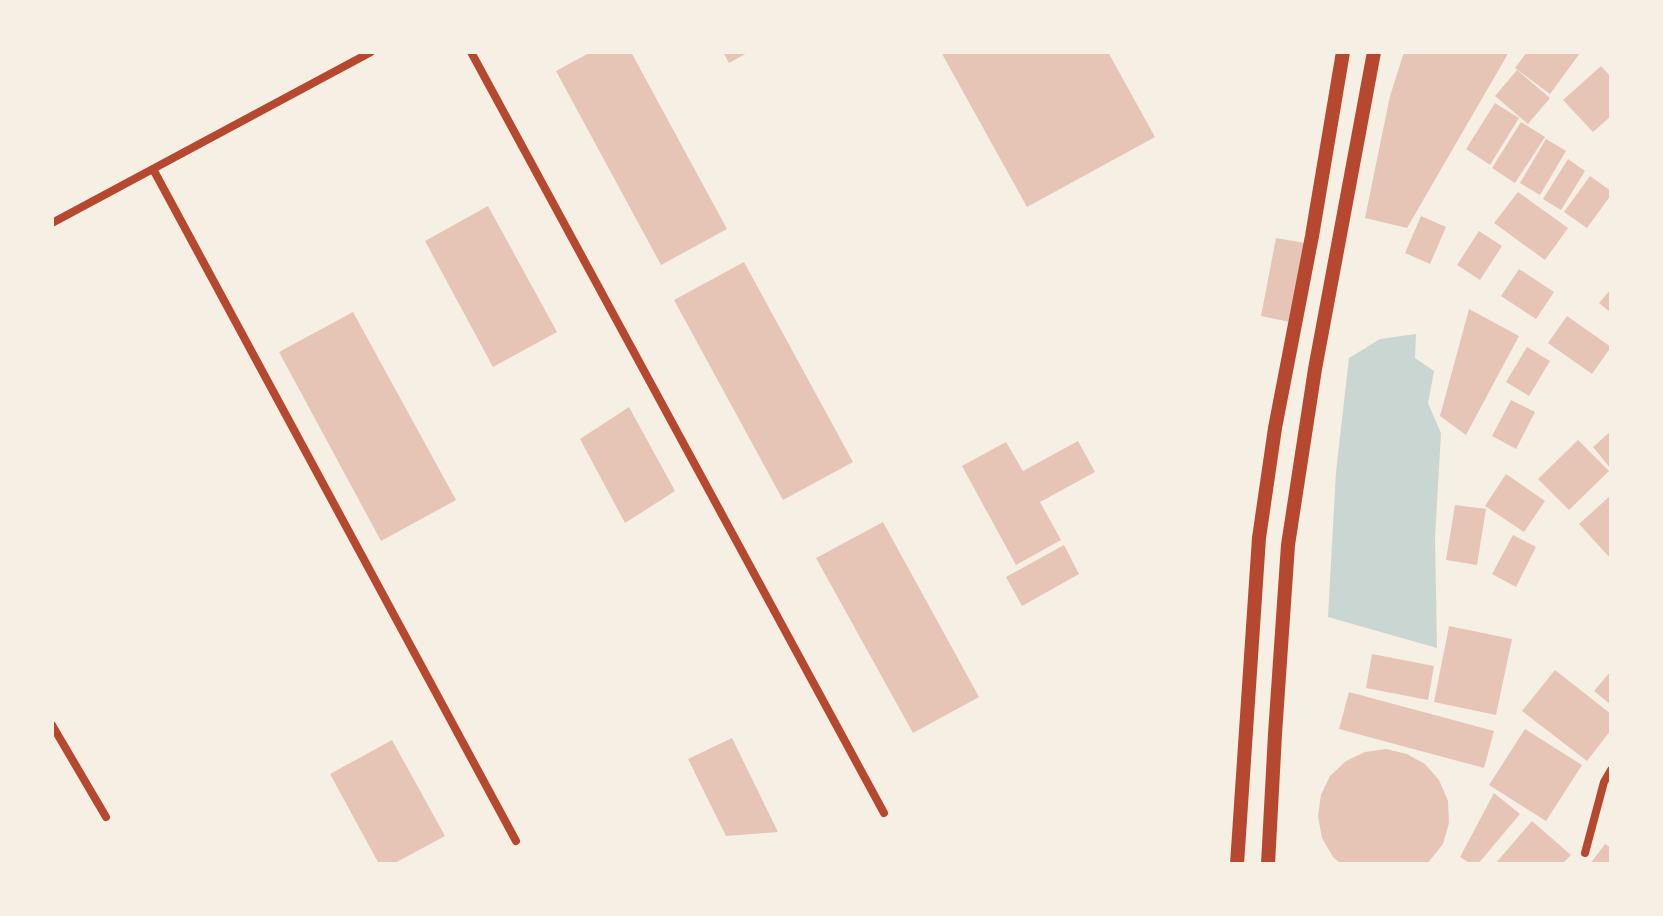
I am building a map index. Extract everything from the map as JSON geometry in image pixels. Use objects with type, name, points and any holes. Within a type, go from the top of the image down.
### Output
[{"type":"street","points":[[52,223],[371,52]]},
{"type":"street","points":[[471,52],[884,813]]},
{"type":"street","points":[[1237,864],[1259,538],[1275,428],[1343,52]]},
{"type":"street","points":[[1268,864],[1288,545],[1315,369],[1374,52]]},
{"type":"street","points":[[153,169],[516,841]]},
{"type":"street","points":[[52,725],[106,817]]},
{"type":"street","points":[[1585,853],[1604,782],[1611,770]]},
{"type":"shaded area","points":[[1416,334],[1415,358],[1434,371],[1428,403],[1441,433],[1435,538],[1437,648],[1328,617],[1336,472],[1349,358],[1380,339]]},
{"type":"building","points":[[591,52],[631,52],[727,229],[661,265],[556,71]]},
{"type":"building","points":[[723,52],[749,52],[729,63]]},
{"type":"building","points":[[941,52],[1108,52],[1155,137],[1027,207]]},
{"type":"building","points":[[1404,52],[1509,52],[1407,228],[1365,218],[1390,96]]},
{"type":"building","points":[[1527,52],[1580,53],[1550,94],[1515,68]]},
{"type":"building","points":[[1601,66],[1611,77],[1611,116],[1593,132],[1563,100]]},
{"type":"building","points":[[1517,70],[1550,98],[1528,124],[1495,96]]},
{"type":"building","points":[[1495,103],[1519,118],[1490,165],[1466,149]]},
{"type":"building","points":[[1521,122],[1545,137],[1515,183],[1492,168]]},
{"type":"building","points":[[1546,139],[1566,151],[1540,195],[1520,183]]},
{"type":"building","points":[[1568,159],[1585,171],[1561,210],[1543,199]]},
{"type":"building","points":[[1590,176],[1611,191],[1611,195],[1587,228],[1564,212]]},
{"type":"building","points":[[1518,192],[1568,228],[1545,260],[1494,223]]},
{"type":"building","points":[[488,206],[557,332],[493,367],[425,241]]},
{"type":"building","points":[[1421,216],[1446,227],[1430,264],[1405,253]]},
{"type":"building","points":[[1479,231],[1502,246],[1480,280],[1457,265]]},
{"type":"building","points":[[1276,238],[1305,243],[1290,322],[1261,316]]},
{"type":"building","points":[[744,262],[853,462],[783,500],[674,300]]},
{"type":"building","points":[[1519,269],[1554,292],[1536,319],[1501,296]]},
{"type":"building","points":[[1611,289],[1611,313],[1599,303]]},
{"type":"building","points":[[1469,309],[1519,336],[1466,435],[1440,416]]},
{"type":"building","points":[[353,312],[456,500],[381,541],[279,352]]},
{"type":"building","points":[[1567,316],[1611,347],[1592,374],[1548,343]]},
{"type":"building","points":[[1527,347],[1550,361],[1529,396],[1506,382]]},
{"type":"building","points":[[1511,400],[1535,412],[1516,449],[1492,436]]},
{"type":"building","points":[[629,407],[675,491],[625,523],[580,439]]},
{"type":"building","points":[[1611,431],[1611,469],[1593,447]]},
{"type":"building","points":[[1578,440],[1609,471],[1569,510],[1538,479]]},
{"type":"building","points":[[1078,441],[1095,472],[1040,502],[1061,540],[1016,565],[962,466],[1006,442],[1023,471]]},
{"type":"building","points":[[1506,474],[1545,501],[1524,532],[1485,506]]},
{"type":"building","points":[[1611,495],[1611,559],[1579,524]]},
{"type":"building","points":[[1455,505],[1486,509],[1477,565],[1446,560]]},
{"type":"building","points":[[883,522],[979,697],[913,733],[816,558]]},
{"type":"building","points":[[1513,535],[1536,547],[1516,587],[1492,574]]},
{"type":"building","points":[[1064,545],[1079,574],[1022,606],[1006,577]]},
{"type":"building","points":[[1449,626],[1512,639],[1496,715],[1434,702]]},
{"type":"building","points":[[1372,654],[1434,666],[1428,700],[1366,688]]},
{"type":"building","points":[[1555,670],[1611,714],[1611,730],[1587,761],[1522,711]]},
{"type":"building","points":[[1611,671],[1611,705],[1594,691]]},
{"type":"building","points":[[1349,692],[1494,731],[1484,768],[1339,729]]},
{"type":"building","points":[[1525,729],[1582,765],[1546,821],[1489,785]]},
{"type":"building","points":[[732,738],[778,832],[726,836],[688,759]]},
{"type":"building","points":[[392,740],[445,836],[393,864],[379,864],[330,774]]},
{"type":"building","points":[[1386,749],[1407,754],[1425,764],[1439,780],[1448,801],[1449,823],[1443,844],[1427,864],[1341,864],[1322,838],[1318,816],[1321,795],[1330,776],[1346,761],[1365,752]]},
{"type":"building","points":[[1494,793],[1520,814],[1478,864],[1471,864],[1460,857]]},
{"type":"building","points":[[1532,821],[1571,855],[1562,864],[1495,864]]},
{"type":"building","points":[[1605,844],[1611,848],[1611,864],[1590,864]]}]
